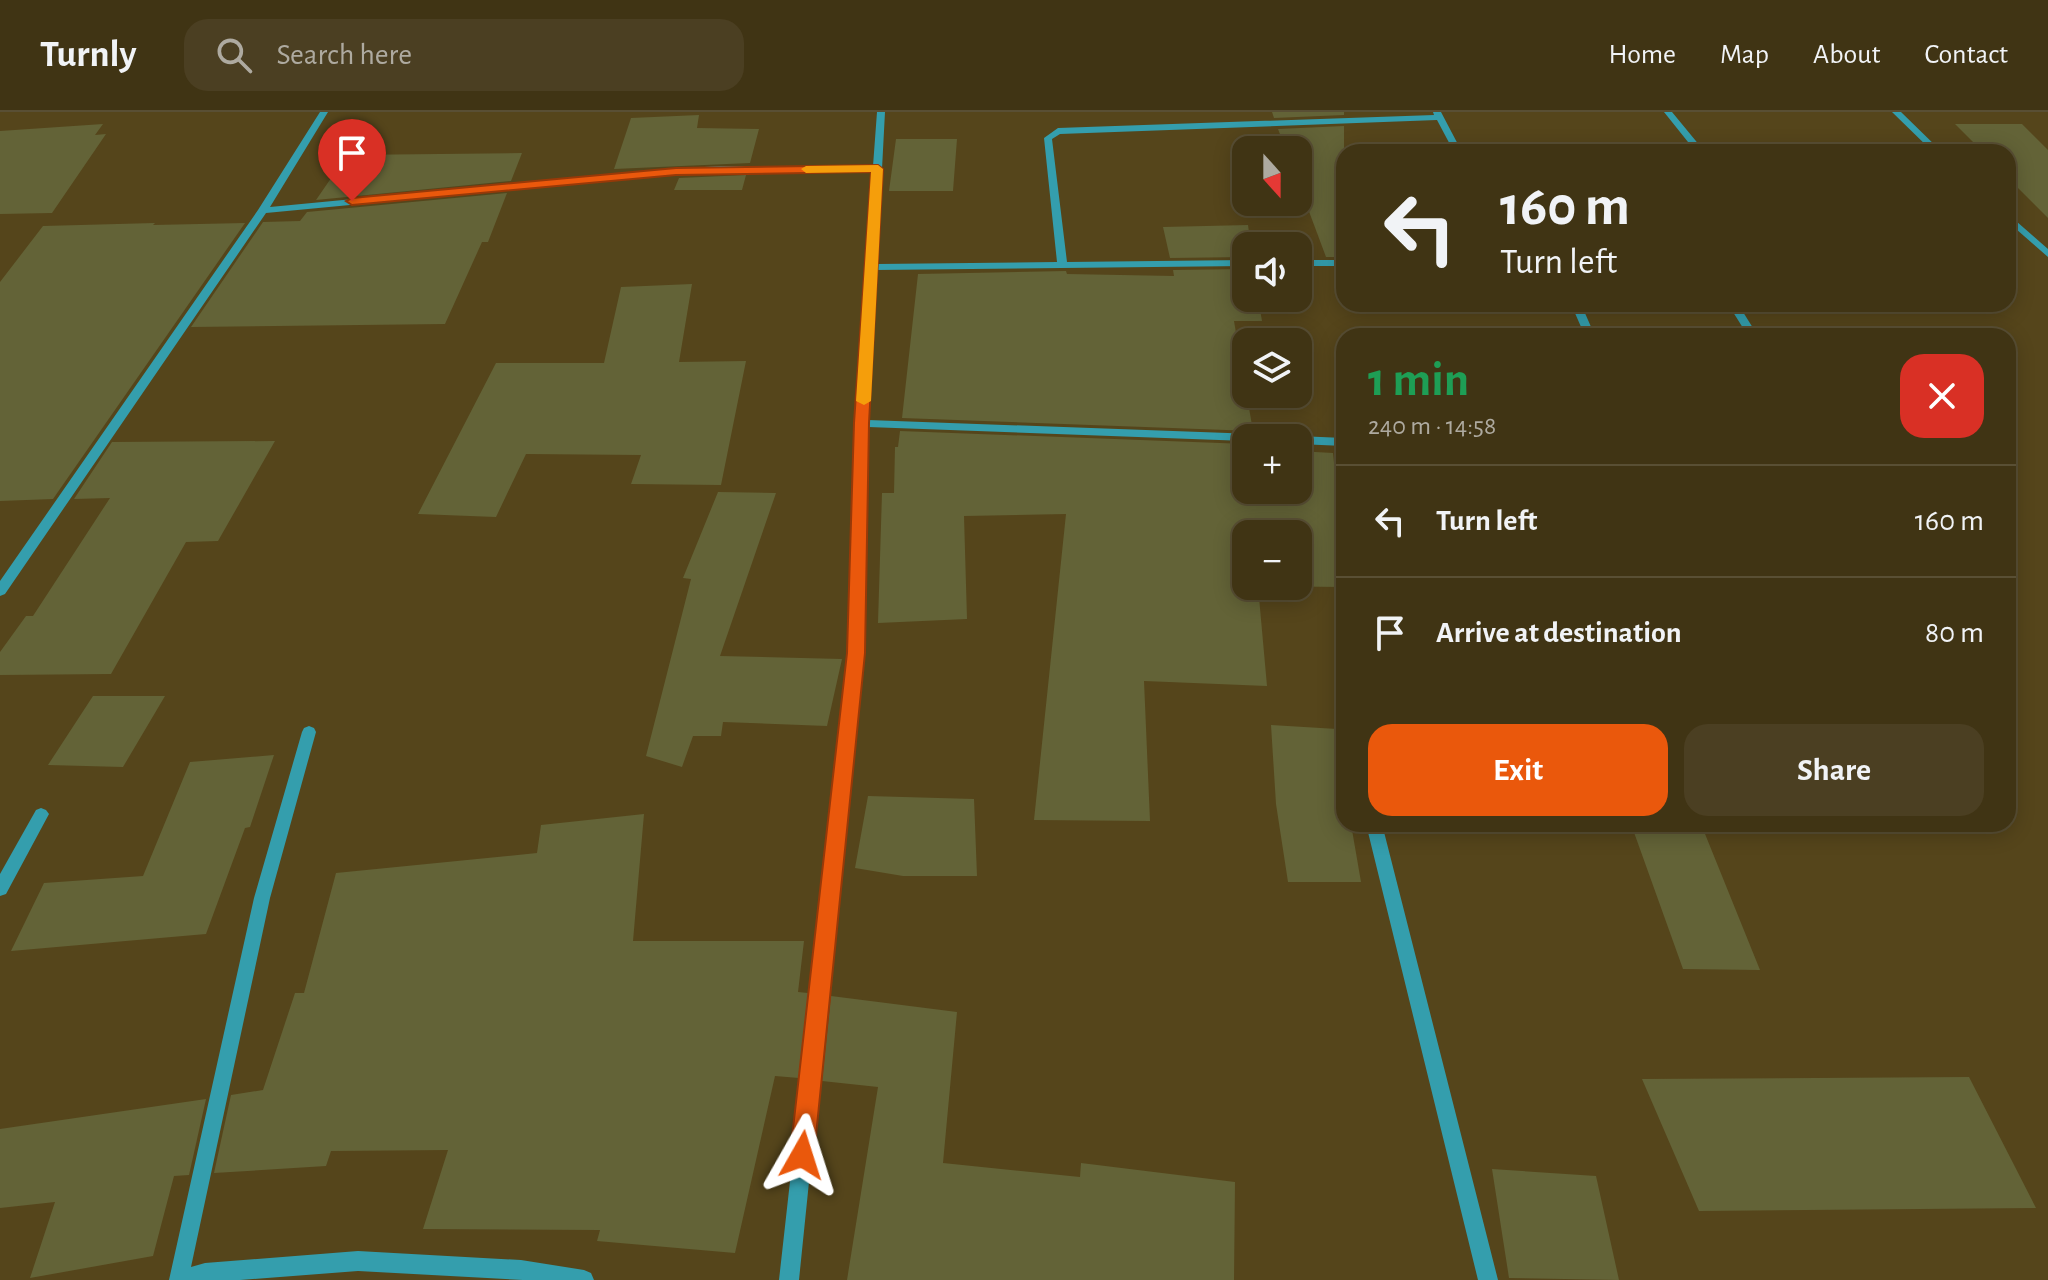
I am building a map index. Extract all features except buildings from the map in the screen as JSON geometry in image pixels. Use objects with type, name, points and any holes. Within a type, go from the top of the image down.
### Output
[{"type":"street","points":[[0,591],[263,210],[324,112]]},
{"type":"street","points":[[789,1280],[856,653],[862,423],[874,267],[881,112]]},
{"type":"street","points":[[1668,112],[1694,144]]},
{"type":"street","points":[[1896,112],[1930,144]]},
{"type":"street","points":[[1062,265],[1048,138],[1058,131],[1438,115],[1454,144]]},
{"type":"street","points":[[263,210],[654,173],[721,169],[878,169]]},
{"type":"street","points":[[2016,224],[2048,254]]},
{"type":"street","points":[[874,267],[1232,263]]},
{"type":"street","points":[[1312,263],[1336,263]]},
{"type":"street","points":[[862,423],[1232,437]]},
{"type":"street","points":[[1312,441],[1336,442]]},
{"type":"street","points":[[309,732],[262,898],[180,1280],[205,1273],[358,1261],[521,1270],[584,1280]]},
{"type":"street","points":[[0,889],[41,814]]},
{"type":"street","points":[[1376,832],[1488,1280]]},
{"type":"slow traffic","points":[[806,169],[878,169],[864,401]]},
{"type":"route","points":[[352,201],[721,169],[878,169],[862,423],[856,653],[802,1155]]}]
